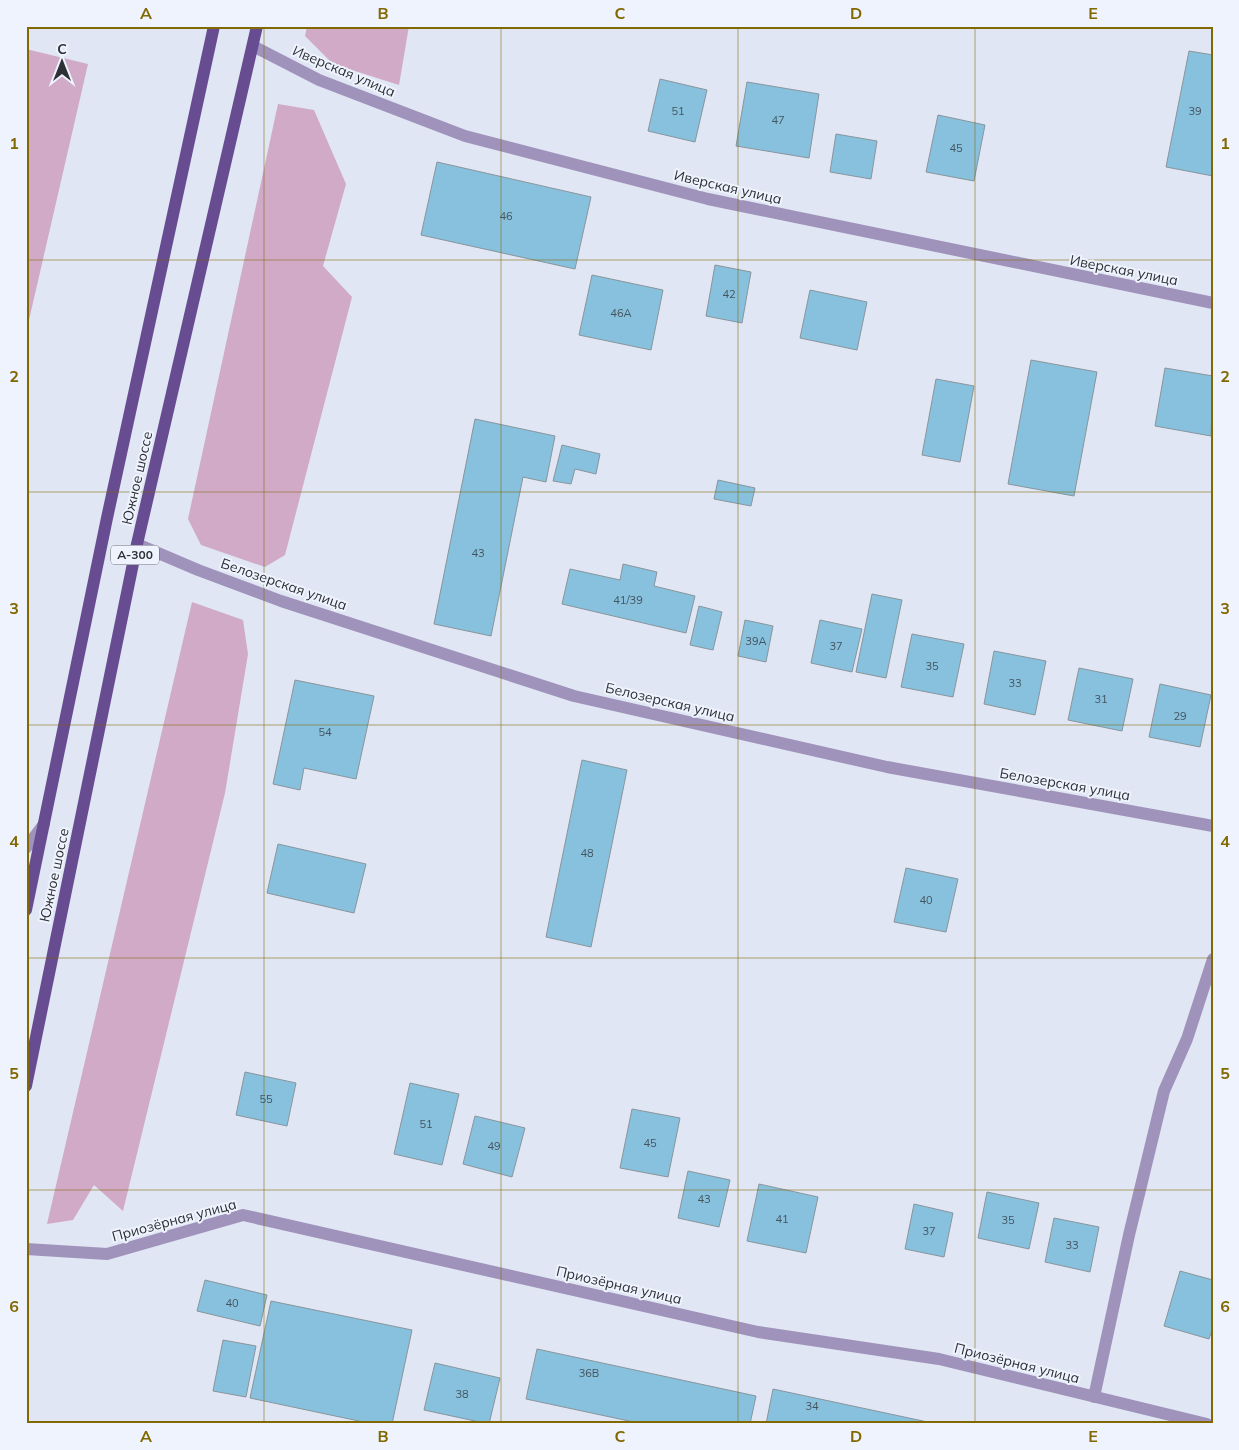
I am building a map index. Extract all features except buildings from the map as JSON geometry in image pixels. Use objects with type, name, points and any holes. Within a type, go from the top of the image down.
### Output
[{"type":"main road","name":"Южное шоссе","points":[[26,910],[107,518],[214,26]]},
{"type":"main road","name":"Южное шоссе","points":[[26,1086],[137,544],[257,26]]},
{"type":"street","name":"Иверская улица","points":[[253,46],[319,80],[465,136],[708,199],[1213,303]]},
{"type":"street","name":"Белозерская улица","points":[[137,544],[198,570],[281,601],[574,696],[887,767],[1213,826]]},
{"type":"street","points":[[26,848],[44,824]]},
{"type":"street","points":[[1094,1397],[1129,1235],[1164,1091],[1187,1039],[1213,959]]},
{"type":"street","name":"Приозёрная улица","points":[[26,1249],[107,1254],[243,1215],[758,1332],[939,1359],[1207,1424]]},
{"type":"shaded area","points":[[307,26],[409,26],[399,85],[333,64],[305,36]]},
{"type":"shaded area","points":[[26,49],[88,64],[26,333]]},
{"type":"shaded area","points":[[278,104],[314,110],[346,184],[323,266],[352,297],[285,555],[265,567],[201,545],[188,519]]},
{"type":"shaded area","points":[[192,602],[243,620],[248,654],[225,793],[123,1211],[94,1185],[73,1220],[47,1224]]}]
